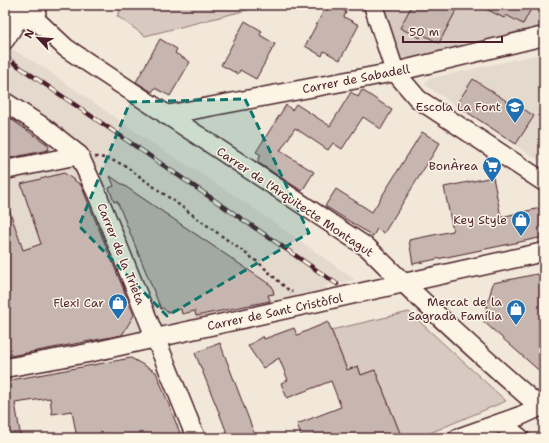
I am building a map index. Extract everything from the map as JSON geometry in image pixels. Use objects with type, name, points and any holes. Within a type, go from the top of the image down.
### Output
[{"type":"street","points":[[373,5],[395,72],[418,99],[544,182]]},
{"type":"street","points":[[5,40],[24,10]]},
{"type":"street","name":"Carrer de l'Arquitecte Montagut","points":[[24,10],[66,48],[368,248],[404,284],[497,370],[542,406]]},
{"type":"street","name":"Carrer de Sabadell","points":[[166,115],[395,72],[544,36]]},
{"type":"street","name":"Carrer de la Trieta","points":[[5,102],[45,128],[79,155],[97,194],[196,438]]},
{"type":"street","points":[[5,170],[79,155]]},
{"type":"street","name":"Carrer de Sant Cristòfol","points":[[5,368],[88,353],[544,252]]},
{"type":"street","points":[[458,438],[520,416],[542,406]]},
{"type":"street","points":[[501,423],[520,438]]},
{"type":"path","points":[[79,155],[106,158],[124,164],[259,263],[286,288],[315,303]]},
{"type":"highlighted area","points":[[245,99],[309,233],[167,316],[79,226],[130,102]]},
{"type":"shaded area","points":[[123,5],[267,5],[145,36],[117,16]]},
{"type":"shaded area","points":[[376,5],[544,5],[544,28],[396,63]]},
{"type":"shaded area","points":[[5,45],[38,64],[148,140],[248,204],[355,280],[324,286],[335,295],[5,364]]},
{"type":"shaded area","name":"Escola La Font","points":[[544,53],[544,164],[425,85],[428,79]]},
{"type":"shaded area","points":[[409,312],[506,401],[418,438],[402,438],[375,370],[361,375],[358,366],[347,370],[331,330]]},
{"type":"building","points":[[327,5],[334,5],[346,12],[344,17],[359,25],[340,60],[324,51],[322,56],[305,46]]},
{"type":"building","points":[[412,5],[459,5],[439,43],[422,34],[420,38],[400,28]]},
{"type":"building","points":[[478,5],[533,5],[523,24],[506,15],[504,18]]},
{"type":"building","points":[[245,21],[262,31],[260,35],[275,44],[256,79],[240,70],[238,74],[221,65]]},
{"type":"building","points":[[160,39],[177,49],[175,53],[190,62],[170,96],[155,88],[152,92],[136,82]]},
{"type":"building","points":[[473,79],[511,104],[513,102],[534,116],[516,144],[456,105]]},
{"type":"building","points":[[362,90],[392,110],[381,129],[363,117],[342,149],[333,143],[328,150],[295,128],[280,151],[314,172],[302,191],[257,162],[261,155],[256,152],[286,105],[292,110],[296,104],[330,126],[351,92],[358,97]]},
{"type":"building","points":[[5,115],[47,144],[49,146],[48,150],[5,159]]},
{"type":"building","points":[[422,132],[440,143],[384,233],[377,229],[373,236],[325,206],[336,189],[372,212]]},
{"type":"building","points":[[64,173],[81,185],[134,315],[122,335],[5,357],[5,203],[7,203],[23,250],[41,244],[21,184]]},
{"type":"building","points":[[110,176],[272,286],[274,294],[268,295],[270,301],[196,316],[195,311],[182,314],[181,309],[167,312],[163,308],[161,309],[117,201],[114,202],[109,188],[114,186]]},
{"type":"building","points":[[493,177],[501,217],[540,208],[544,227],[544,237],[413,264],[409,240],[453,231],[444,187]]},
{"type":"building","name":"Mercat de la Sagrada Família","points":[[542,273],[544,282],[544,375],[483,321],[493,283]]},
{"type":"building","points":[[328,322],[347,370],[358,366],[361,375],[375,370],[402,438],[302,438],[297,424],[341,407],[331,381],[287,398],[281,383],[288,380],[279,358],[263,368],[248,346],[263,336],[264,339],[294,328],[297,335]]},
{"type":"building","points":[[220,343],[256,438],[229,438],[195,353]]},
{"type":"building","points":[[131,358],[156,372],[182,438],[77,438],[72,411],[52,414],[50,398],[15,403],[21,438],[5,438],[5,379],[11,380]]},
{"type":"railway","points":[[5,57],[337,284]]},
{"type":"place","name":"Escola La Font","points":[[515,124]]},
{"type":"place","name":"BonÀrea","points":[[492,183]]},
{"type":"place","name":"Key Style","points":[[521,237]]},
{"type":"place","name":"Flexi Car","points":[[118,320]]},
{"type":"place","name":"Mercat de la Sagrada Família","points":[[516,326]]}]
